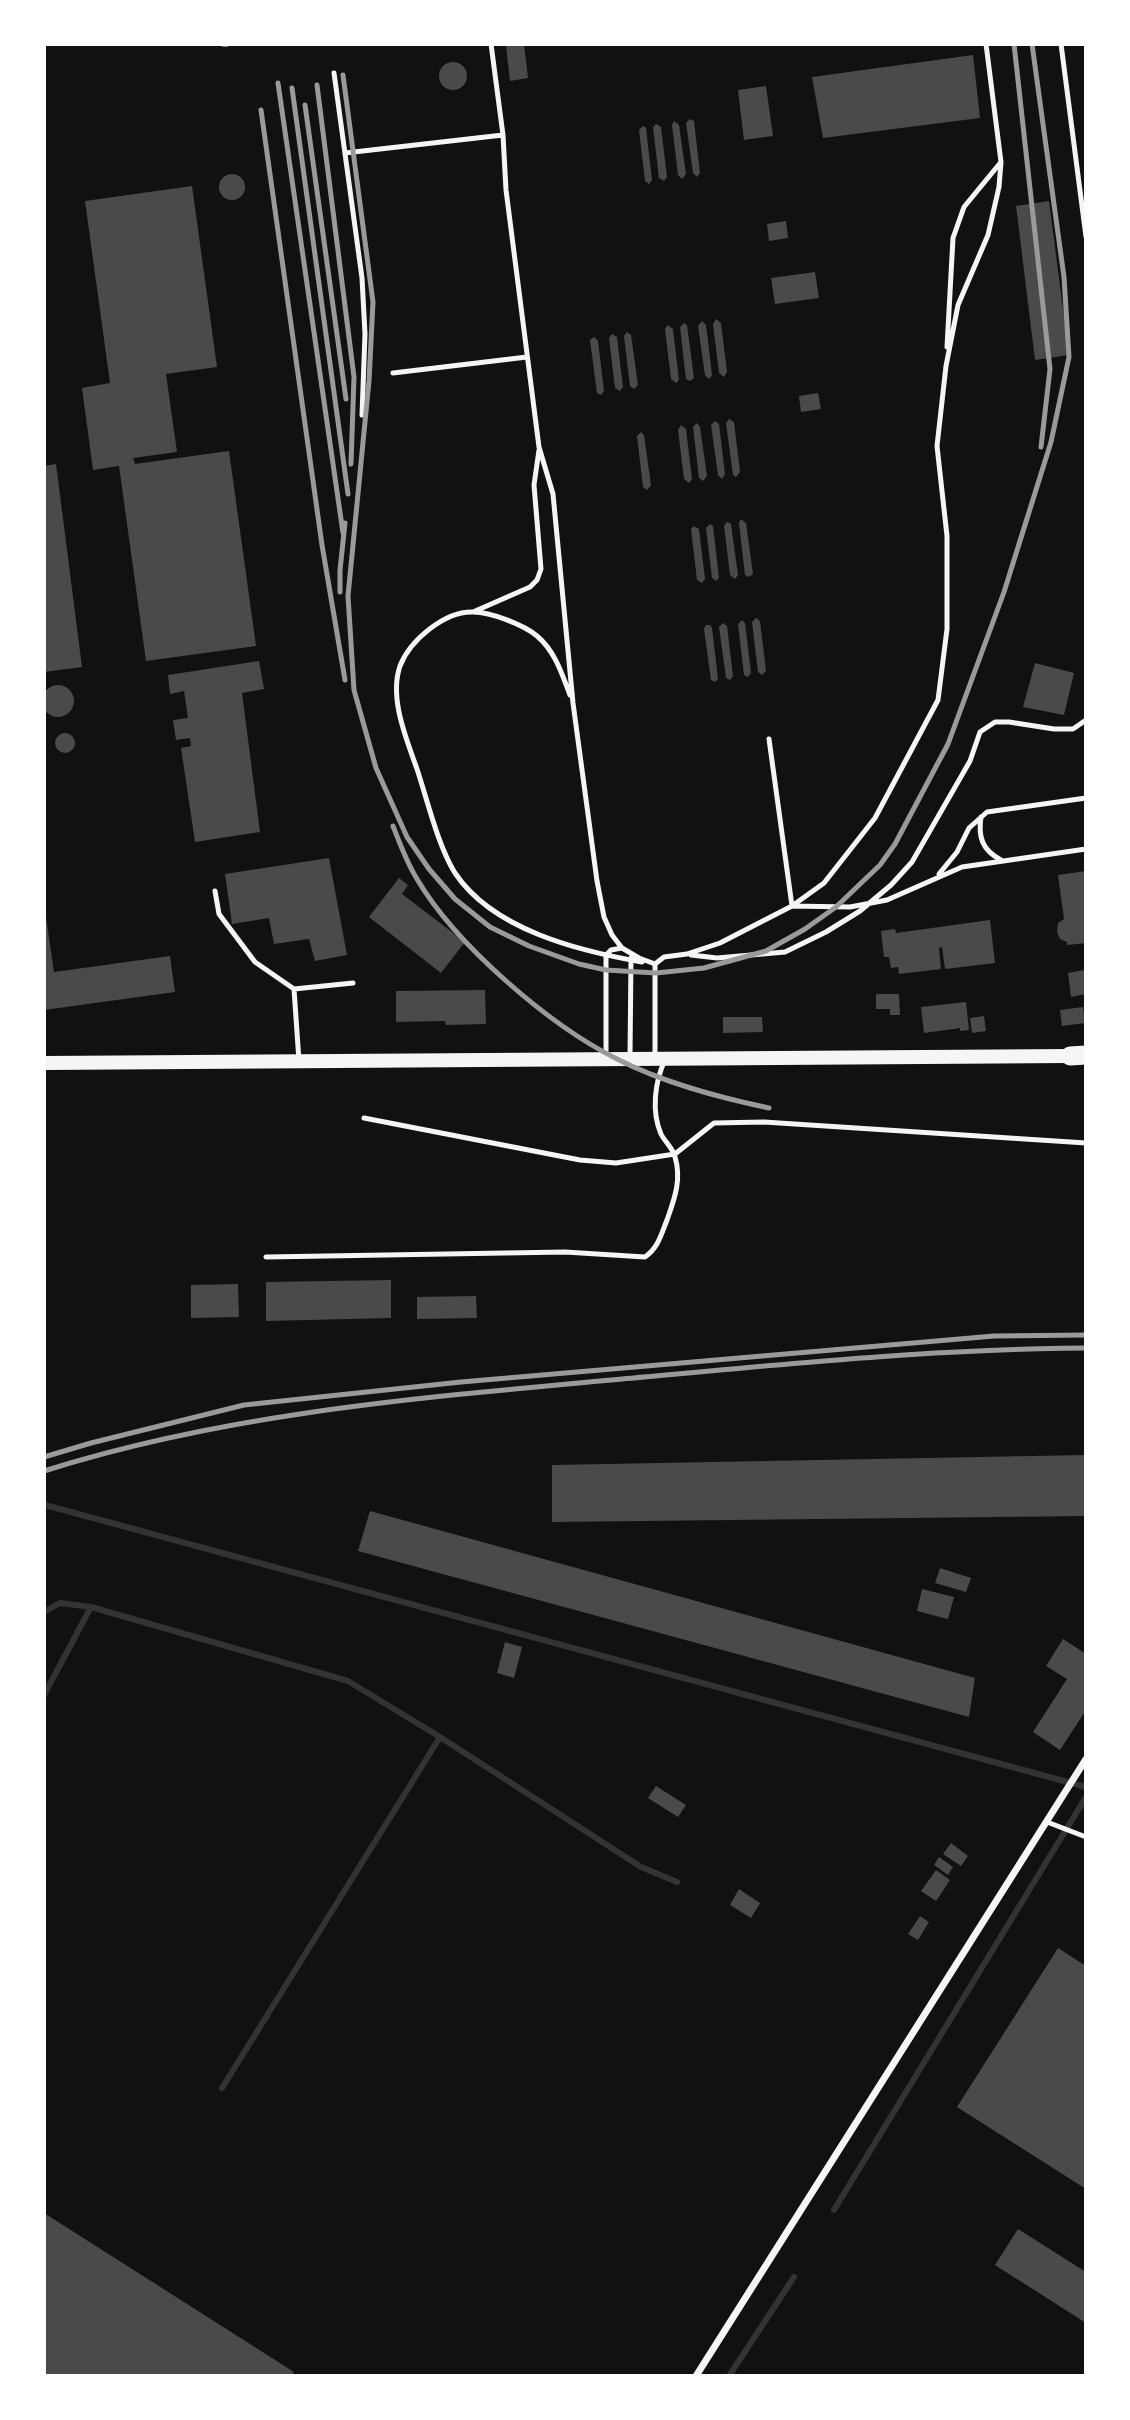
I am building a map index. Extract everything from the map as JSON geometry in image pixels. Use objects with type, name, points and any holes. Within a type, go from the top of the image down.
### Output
[{"type":"main road","points":[[44,1063],[1082,1055]]},
{"type":"street","points":[[696,2376],[1086,1759]]},
{"type":"lane","points":[[491,44],[503,135],[506,190],[539,447],[553,494],[573,703],[597,881],[604,917],[612,936],[632,957],[630,1059]]},
{"type":"lane","points":[[946,366],[958,305],[988,235],[999,187],[1001,162],[986,44]]},
{"type":"lane","points":[[1061,44],[1086,237]]},
{"type":"lane","points":[[334,73],[362,278],[365,334],[362,415]]},
{"type":"lane","points":[[345,153],[503,135]]},
{"type":"lane","points":[[655,964],[664,957],[687,954],[720,943],[792,906],[824,883],[875,818],[938,700],[947,629],[947,536],[937,446],[946,366],[953,238],[964,207],[1001,162]]},
{"type":"lane","points":[[393,373],[527,356]]},
{"type":"lane","points":[[539,447],[534,485],[541,569],[537,580],[530,587],[473,612],[438,622],[425,632],[410,647],[400,667],[397,689],[399,715],[449,860],[465,884],[480,899],[508,919],[544,937],[606,955],[632,957],[655,964]]},
{"type":"lane","points":[[473,612],[523,626],[538,637],[559,665],[573,703]]},
{"type":"lane","points":[[687,954],[717,958],[785,952],[826,932],[870,903],[912,862],[970,761],[980,732],[995,722],[1073,729],[1086,720]]},
{"type":"lane","points":[[769,739],[792,906]]},
{"type":"lane","points":[[937,877],[957,852],[969,828],[987,812],[1086,798]]},
{"type":"lane","points":[[981,817],[979,832],[982,845],[1001,861]]},
{"type":"lane","points":[[792,906],[850,907],[887,900],[962,867],[1086,849]]},
{"type":"lane","points":[[215,891],[219,915],[255,961],[295,989],[353,983]]},
{"type":"lane","points":[[606,1059],[606,955],[611,950],[622,948]]},
{"type":"lane","points":[[267,1257],[565,1252],[645,1257],[654,1251],[678,1189],[675,1154],[662,1134],[656,1109],[660,1059],[655,964]]},
{"type":"lane","points":[[295,989],[299,1061]]},
{"type":"lane","points":[[365,1118],[580,1160],[616,1163],[675,1154],[714,1124],[764,1122],[1086,1143]]},
{"type":"lane","points":[[1047,1822],[1083,1836]]},
{"type":"building","points":[[524,44],[528,78],[510,81],[506,46]]},
{"type":"building","points":[[973,55],[980,118],[823,138],[812,77]]},
{"type":"building","points":[[453,62],[463,66],[467,76],[463,86],[453,90],[443,86],[439,76],[443,66]]},
{"type":"building","points":[[766,86],[773,136],[744,140],[738,90]]},
{"type":"building","points":[[690,119],[694,121],[700,173],[697,177],[693,173],[686,123]]},
{"type":"building","points":[[674,121],[679,125],[686,174],[682,179],[678,175],[672,125]]},
{"type":"building","points":[[656,124],[661,127],[667,177],[664,181],[659,178],[653,127]]},
{"type":"building","points":[[643,126],[646,128],[652,180],[649,184],[645,181],[639,130]]},
{"type":"building","points":[[232,174],[241,178],[245,187],[241,196],[232,200],[223,196],[219,187],[223,178]]},
{"type":"building","points":[[192,186],[217,367],[166,374],[177,452],[133,458],[135,464],[229,451],[256,646],[146,661],[119,466],[93,470],[82,388],[110,383],[85,201]]},
{"type":"building","points":[[1049,201],[1069,355],[1035,360],[1016,206]]},
{"type":"building","points":[[786,221],[788,238],[769,241],[767,224]]},
{"type":"building","points":[[815,272],[819,298],[775,304],[771,278]]},
{"type":"building","points":[[716,319],[721,323],[727,372],[724,377],[719,373],[713,324]]},
{"type":"building","points":[[702,321],[706,325],[712,375],[709,379],[705,375],[698,326]]},
{"type":"building","points":[[684,323],[687,325],[694,378],[690,381],[686,379],[680,327]]},
{"type":"building","points":[[668,325],[673,329],[679,380],[676,383],[671,379],[665,329]]},
{"type":"building","points":[[627,332],[631,335],[638,385],[634,389],[630,386],[624,336]]},
{"type":"building","points":[[612,334],[617,337],[623,387],[620,391],[615,388],[609,338]]},
{"type":"building","points":[[594,337],[598,341],[604,391],[601,395],[597,393],[590,340]]},
{"type":"building","points":[[818,393],[821,409],[801,412],[799,396]]},
{"type":"building","points":[[729,419],[734,422],[740,472],[736,477],[733,475],[726,423]]},
{"type":"building","points":[[715,421],[719,424],[725,474],[722,479],[718,475],[711,425]]},
{"type":"building","points":[[697,423],[700,427],[707,476],[703,481],[699,478],[693,427]]},
{"type":"building","points":[[681,425],[686,429],[692,479],[689,483],[684,479],[678,430]]},
{"type":"building","points":[[641,432],[644,435],[651,485],[647,490],[643,487],[637,436]]},
{"type":"building","points":[[56,464],[82,667],[44,672],[44,466]]},
{"type":"building","points":[[741,519],[746,523],[753,574],[749,577],[745,575],[739,523]]},
{"type":"building","points":[[727,522],[731,524],[738,575],[735,579],[730,575],[724,526]]},
{"type":"building","points":[[710,524],[713,526],[719,578],[716,581],[712,578],[706,528]]},
{"type":"building","points":[[694,526],[699,529],[705,579],[702,583],[697,580],[691,529]]},
{"type":"building","points":[[756,618],[760,621],[766,671],[762,675],[758,672],[752,622]]},
{"type":"building","points":[[742,620],[745,623],[751,673],[748,677],[744,675],[738,624]]},
{"type":"building","points":[[723,623],[727,626],[733,676],[730,680],[726,678],[719,627]]},
{"type":"building","points":[[706,625],[712,628],[718,679],[715,682],[711,680],[704,629]]},
{"type":"building","points":[[259,661],[264,689],[242,693],[260,832],[195,842],[181,748],[191,746],[190,738],[176,740],[173,720],[188,718],[184,691],[170,694],[168,675]]},
{"type":"building","points":[[1035,663],[1074,673],[1064,715],[1023,707]]},
{"type":"building","points":[[58,685],[69,690],[74,701],[69,712],[58,717],[47,712],[42,701],[47,690]]},
{"type":"building","points":[[65,733],[72,736],[75,743],[72,750],[65,753],[58,750],[55,743],[58,736]]},
{"type":"building","points":[[329,858],[347,955],[315,961],[309,939],[274,944],[269,918],[232,924],[225,874]]},
{"type":"building","points":[[1086,871],[1086,943],[1067,945],[1057,932],[1058,923],[1064,919],[1058,875]]},
{"type":"building","points":[[399,878],[408,885],[402,894],[465,942],[441,973],[369,917]]},
{"type":"building","points":[[44,917],[54,972],[170,956],[175,992],[44,1010]]},
{"type":"building","points":[[990,920],[995,963],[945,969],[942,947],[939,948],[941,969],[899,974],[898,967],[891,968],[889,957],[884,957],[881,931],[895,929],[896,933]]},
{"type":"building","points":[[1084,970],[1086,994],[1071,997],[1068,973]]},
{"type":"building","points":[[485,990],[486,1024],[396,1022],[396,991]]},
{"type":"building","points":[[876,994],[899,994],[900,1015],[890,1015],[890,1009],[876,1009]]},
{"type":"building","points":[[966,1002],[969,1030],[960,1031],[960,1028],[924,1033],[921,1007]]},
{"type":"building","points":[[1083,1007],[1085,1023],[1062,1026],[1060,1010]]},
{"type":"building","points":[[984,1016],[986,1031],[972,1033],[970,1018]]},
{"type":"building","points":[[723,1017],[762,1017],[763,1032],[723,1033]]},
{"type":"building","points":[[391,1280],[391,1318],[266,1321],[266,1282]]},
{"type":"building","points":[[238,1284],[239,1317],[191,1318],[191,1285]]},
{"type":"building","points":[[476,1296],[477,1318],[417,1319],[417,1297]]},
{"type":"building","points":[[1086,1455],[1086,1516],[552,1522],[552,1465]]},
{"type":"building","points":[[370,1511],[975,1678],[969,1717],[358,1551]]},
{"type":"building","points":[[940,1568],[971,1578],[966,1592],[935,1583]]},
{"type":"building","points":[[922,1589],[954,1597],[948,1619],[917,1611]]},
{"type":"building","points":[[1063,1639],[1086,1654],[1086,1710],[1060,1750],[1033,1732],[1067,1679],[1046,1666]]},
{"type":"building","points":[[505,1642],[522,1647],[514,1678],[497,1673]]},
{"type":"building","points":[[656,1786],[686,1805],[678,1817],[648,1798]]},
{"type":"building","points":[[951,1843],[968,1856],[961,1866],[943,1854]]},
{"type":"building","points":[[939,1857],[953,1867],[948,1875],[934,1865]]},
{"type":"building","points":[[936,1870],[950,1880],[936,1901],[921,1891]]},
{"type":"building","points":[[739,1889],[760,1903],[751,1918],[730,1905]]},
{"type":"building","points":[[920,1916],[929,1922],[918,1940],[908,1934]]},
{"type":"building","points":[[1058,1948],[1086,1966],[1086,2189],[957,2107]]},
{"type":"building","points":[[44,2213],[294,2372],[291,2376],[44,2376]]},
{"type":"building","points":[[1018,2229],[1086,2272],[1086,2323],[995,2265]]},
{"type":"waterway","points":[[45,1505],[1086,1787]]},
{"type":"waterway","points":[[44,1612],[60,1603],[91,1607],[348,1681],[641,1867],[677,1882]]},
{"type":"waterway","points":[[44,1695],[91,1607]]},
{"type":"waterway","points":[[222,2088],[440,1737]]},
{"type":"waterway","points":[[834,2210],[1086,1797]]},
{"type":"waterway","points":[[729,2376],[794,2277]]},
{"type":"railway","points":[[1014,44],[1050,369],[1041,447]]},
{"type":"railway","points":[[343,75],[373,302],[369,381],[348,596],[354,690],[376,768],[407,837],[429,869],[455,899],[490,927],[529,946],[579,964],[606,970],[656,973],[704,968],[766,951],[805,929],[836,907],[880,865],[895,844],[948,744],[1004,592],[1051,442],[1069,357],[1064,277],[1032,44]]},
{"type":"railway","points":[[278,83],[343,533]]},
{"type":"railway","points":[[317,85],[354,377],[351,464]]},
{"type":"railway","points":[[292,88],[348,494]]},
{"type":"railway","points":[[305,105],[346,399]]},
{"type":"railway","points":[[261,110],[322,545],[345,680]]},
{"type":"railway","points":[[340,592],[345,523]]},
{"type":"railway","points":[[393,826],[410,866],[434,904],[479,956],[534,1005],[590,1044],[635,1068],[691,1088],[769,1108]]},
{"type":"railway","points":[[44,1457],[244,1405],[461,1382],[994,1336],[1086,1335]]},
{"type":"railway","points":[[44,1471],[186,1434],[403,1400],[854,1359],[970,1351],[1086,1348]]}]
